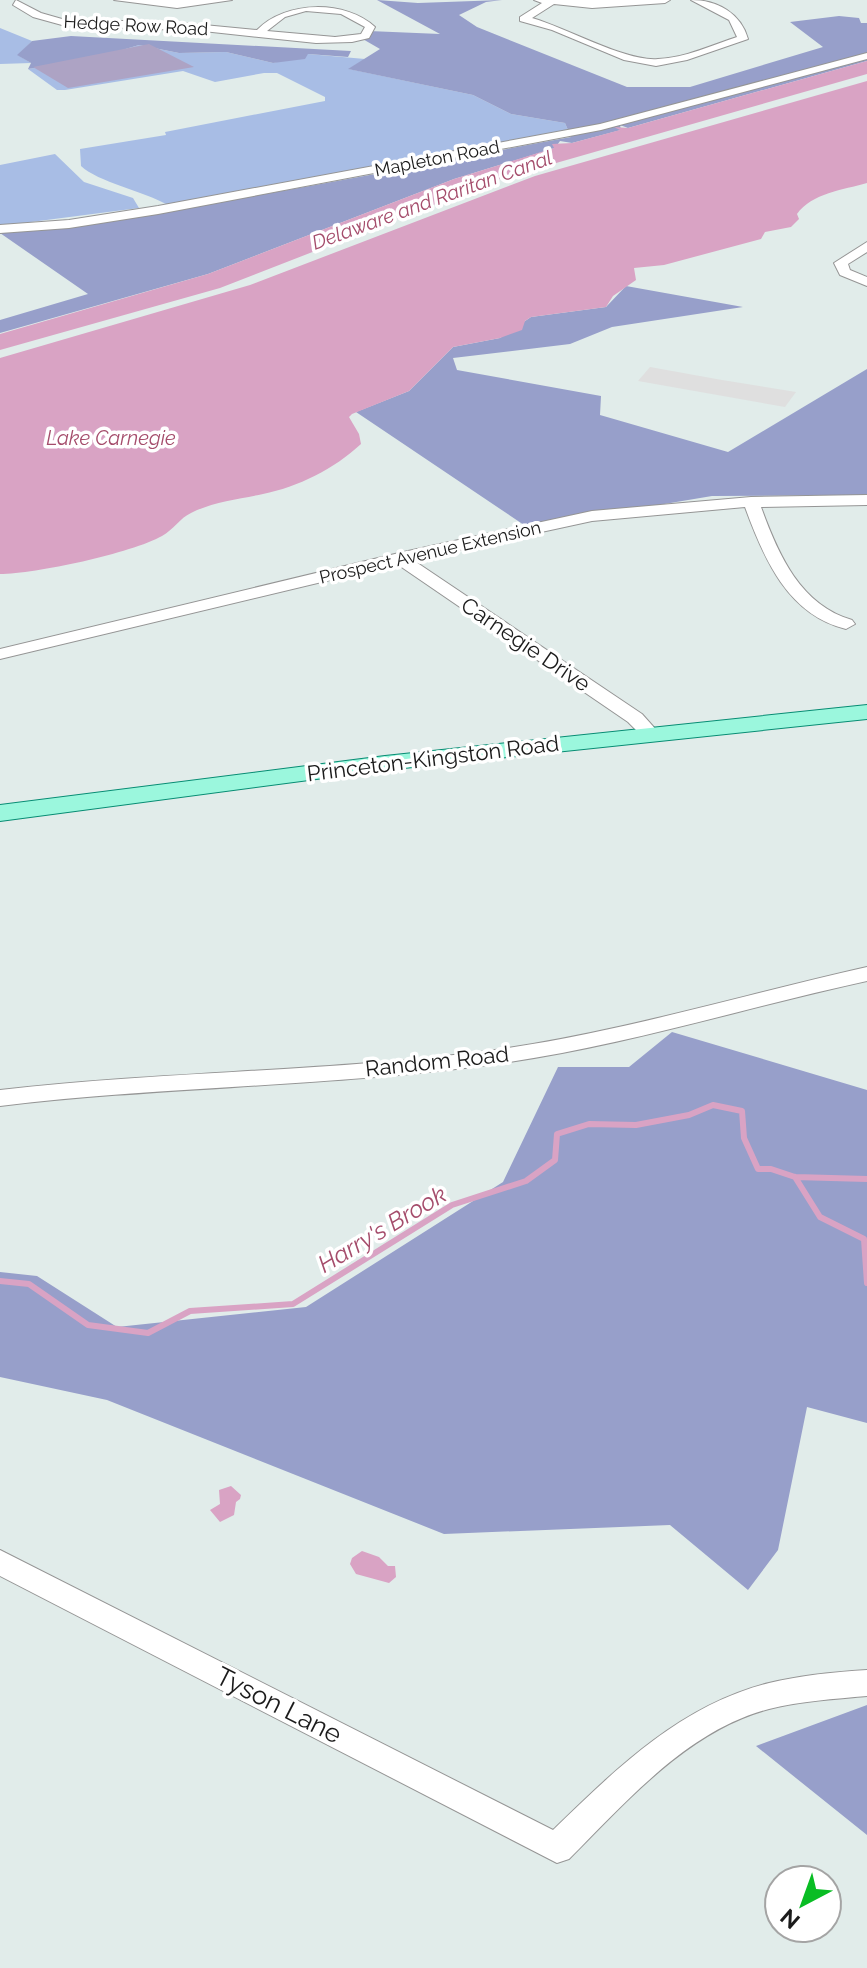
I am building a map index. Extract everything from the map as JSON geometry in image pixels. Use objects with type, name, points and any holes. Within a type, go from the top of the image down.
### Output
[{"type":"main road","name":"Princeton-Kingston Road","points":[[0,813],[188,786],[650,733],[867,712]]},
{"type":"street","points":[[0,6],[37,0]]},
{"type":"street","points":[[119,0],[208,4],[227,0]]},
{"type":"street","points":[[538,0],[619,4],[665,0]]},
{"type":"street","points":[[553,1],[524,19],[628,58],[656,63],[741,42],[742,32],[736,21],[726,13],[696,0]]},
{"type":"street","points":[[123,23],[149,2]]},
{"type":"street","name":"Hedge Row Road","points":[[16,3],[49,20],[200,28],[345,41],[365,36],[370,27],[362,18],[348,13],[306,8],[283,13],[260,33]]},
{"type":"street","points":[[200,28],[214,12],[208,4]]},
{"type":"street","name":"Mapleton Road","points":[[0,229],[69,224],[158,210],[601,127],[867,56]]},
{"type":"street","points":[[867,246],[841,263],[845,272],[867,282]]},
{"type":"street","name":"Prospect Avenue Extension","points":[[0,654],[399,558],[592,516],[751,502],[867,500]]},
{"type":"street","points":[[751,502],[767,542],[791,586],[818,613],[846,624]]},
{"type":"street","name":"Carnegie Drive","points":[[399,558],[635,718],[650,733]]},
{"type":"street","name":"Random Road","points":[[0,1098],[256,1075],[424,1065],[497,1056],[598,1037],[867,974]]},
{"type":"street","name":"Tyson Lane","points":[[0,1562],[557,1848],[646,1762],[674,1739],[705,1720],[743,1703],[784,1691],[827,1684],[867,1683]]},
{"type":"shaded area","points":[[377,0],[418,3],[502,0],[486,2],[459,15],[477,27],[627,87],[690,87],[823,47],[790,22],[839,16],[859,18],[861,23],[867,23],[867,61],[628,128],[620,125],[621,130],[572,143],[560,141],[555,148],[454,179],[208,274],[0,333],[0,320],[88,294],[0,233],[215,203],[571,137],[565,123],[511,114],[473,95],[348,69],[380,49],[361,38],[369,31],[440,34]]},
{"type":"shaded area","points":[[0,28],[32,41],[18,55],[31,63],[0,64]]},
{"type":"shaded area","points":[[71,36],[351,51],[348,57],[308,54],[305,59],[273,63],[226,52],[179,53],[139,45],[99,57],[28,69],[31,63],[17,55],[32,41]]},
{"type":"shaded area","points":[[149,44],[194,67],[68,88],[33,67]]},
{"type":"shaded area","points":[[139,45],[179,53],[226,52],[273,63],[308,54],[365,59],[349,69],[473,95],[511,114],[565,123],[568,130],[168,205],[89,172],[81,166],[80,149],[166,135],[165,132],[325,101],[325,97],[277,73],[215,82],[183,71],[57,90],[28,69],[99,57]]},
{"type":"shaded area","points":[[55,154],[84,182],[133,198],[139,208],[0,226],[0,165]]},
{"type":"shaded area","points":[[626,286],[743,307],[612,327],[570,344],[453,358],[457,370],[601,396],[600,415],[728,452],[867,369],[867,495],[712,496],[527,527],[356,412],[409,391],[453,347],[500,338],[531,317],[606,307]]},
{"type":"shaded area","points":[[650,367],[796,392],[785,407],[638,381]]},
{"type":"shaded area","points":[[672,1032],[867,1090],[867,1423],[807,1407],[778,1550],[748,1590],[670,1525],[444,1534],[107,1400],[0,1377],[0,1272],[37,1276],[117,1327],[306,1307],[503,1182],[558,1067],[629,1067]]},
{"type":"shaded area","points":[[867,1705],[867,1835],[756,1746]]},
{"type":"water","name":"Delaware and Raritan Canal","points":[[867,61],[867,74],[500,179],[220,288],[0,350],[0,334],[208,274],[454,179],[554,148],[552,144],[572,143],[620,130],[614,127],[628,128]]},
{"type":"water","name":"Lake Carnegie","points":[[867,81],[867,183],[811,201],[797,214],[799,219],[791,227],[765,232],[761,239],[664,265],[634,268],[636,280],[613,296],[606,307],[531,317],[525,321],[522,330],[500,338],[453,347],[409,391],[352,414],[349,417],[361,444],[327,469],[302,482],[199,509],[162,536],[129,549],[59,566],[0,574],[0,358],[250,285],[535,176]]},
{"type":"water","points":[[231,1486],[241,1495],[240,1499],[236,1502],[234,1515],[220,1522],[210,1510],[220,1504],[219,1490]]},
{"type":"water","points":[[362,1551],[379,1557],[388,1566],[395,1566],[396,1577],[389,1583],[356,1574],[350,1564],[352,1558]]},
{"type":"waterway","name":"Harry's Brook","points":[[0,1281],[29,1284],[88,1325],[148,1333],[190,1311],[293,1304],[452,1205],[526,1181],[555,1160],[557,1134],[589,1124],[636,1125],[689,1115],[713,1105],[742,1111],[744,1138],[758,1169],[771,1169],[795,1177]]},
{"type":"waterway","name":"Harry's Brook","points":[[795,1177],[867,1179]]},
{"type":"waterway","points":[[795,1177],[820,1217],[864,1239],[867,1283]]}]
